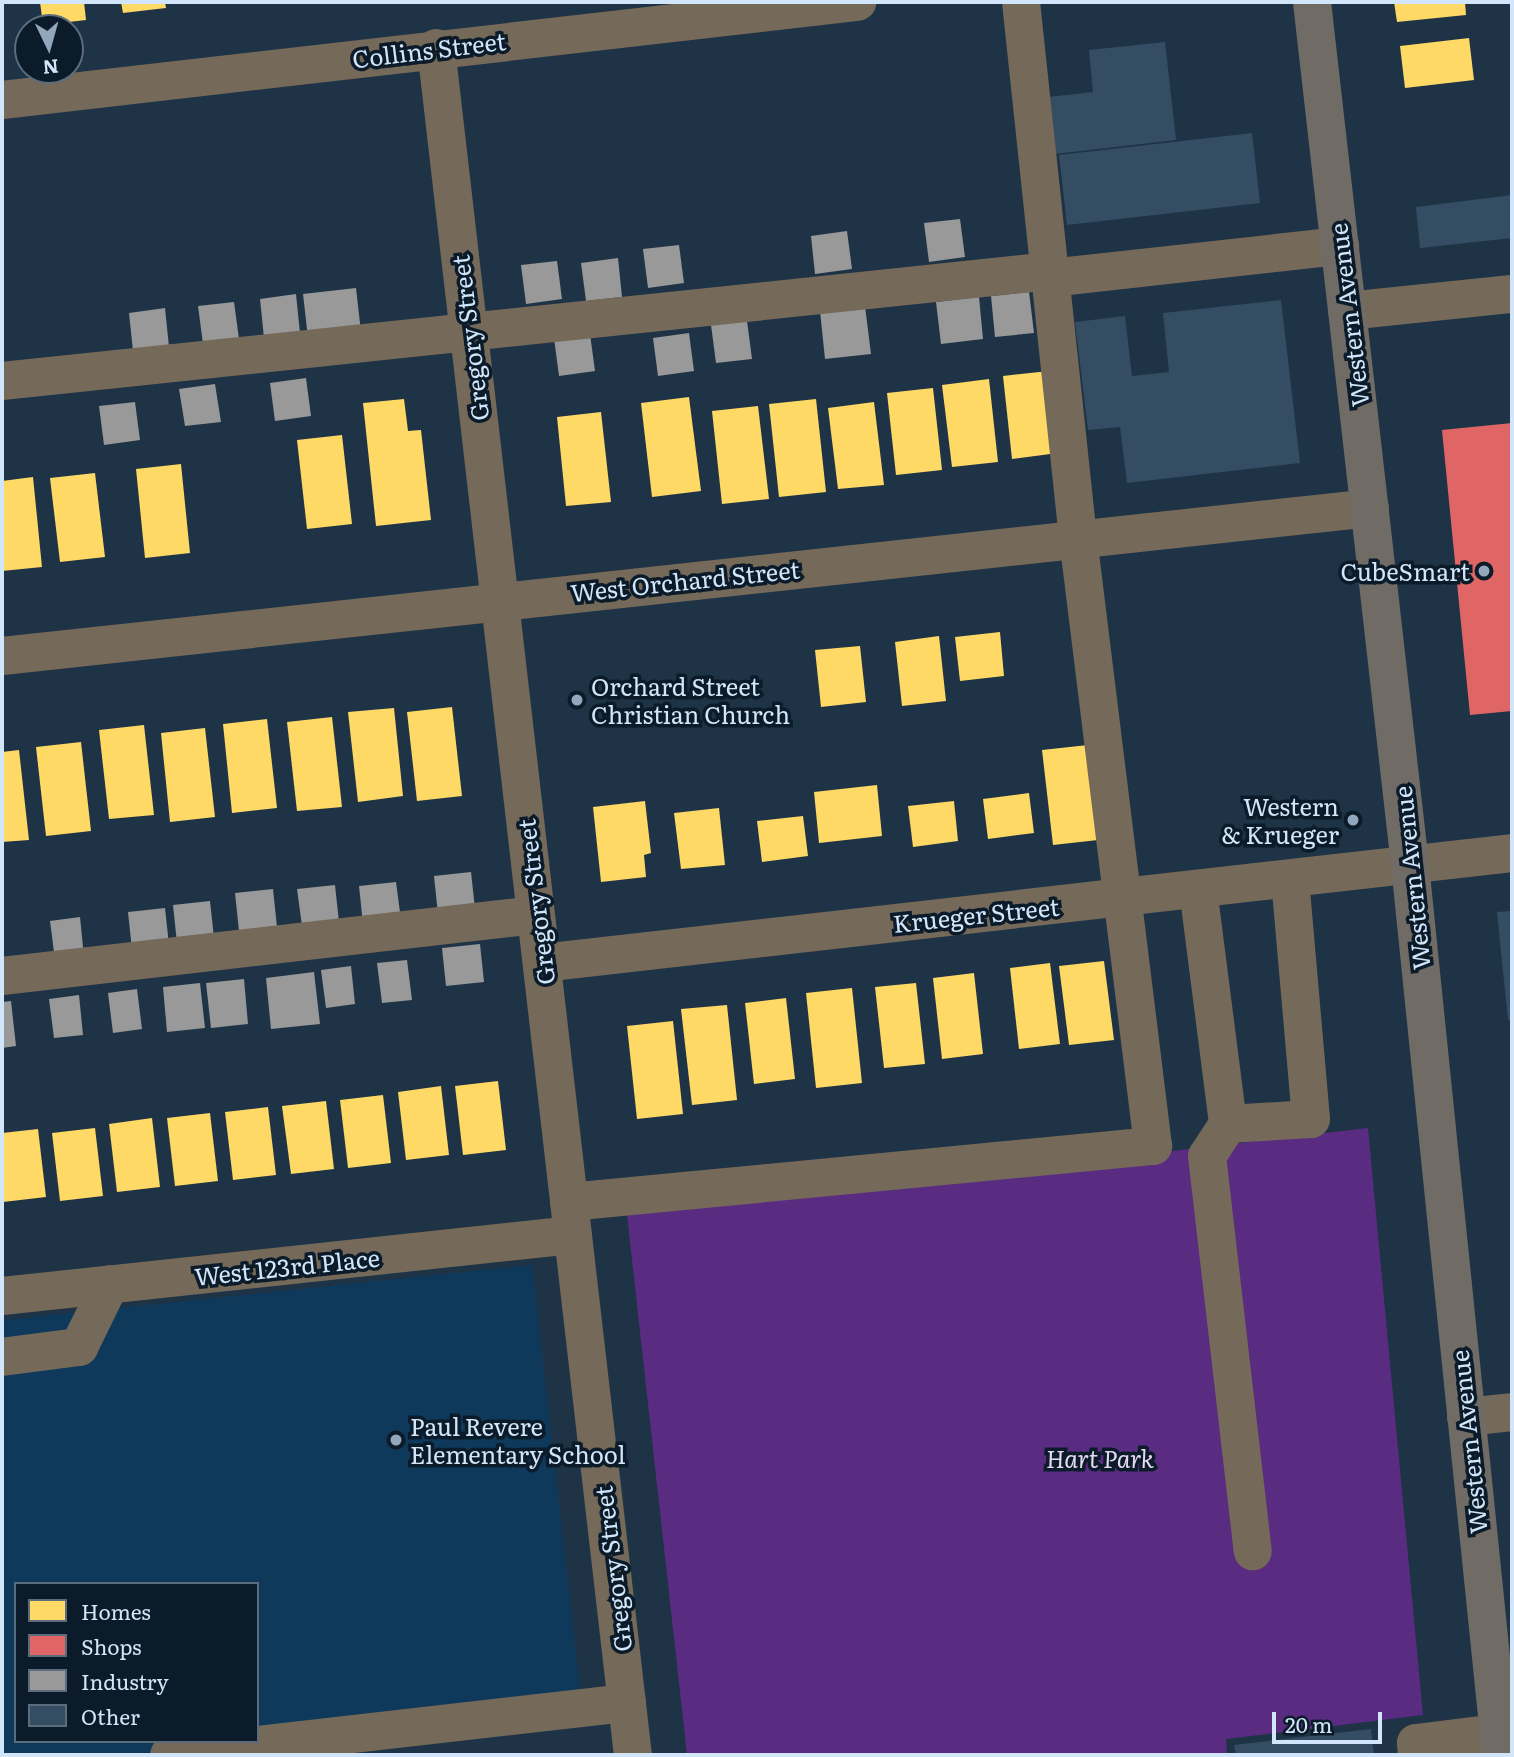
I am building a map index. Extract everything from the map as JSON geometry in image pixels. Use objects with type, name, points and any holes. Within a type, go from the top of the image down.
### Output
[{"type":"main road","name":"Western Avenue","points":[[1312,2],[1410,865],[1500,1744]]},
{"type":"street","name":"Collins Street","points":[[2,100],[436,48],[857,2]]},
{"type":"street","points":[[1021,2],[1078,538],[1121,897]]},
{"type":"street","name":"Gregory Street","points":[[436,48],[633,1755]]},
{"type":"street","points":[[2,381],[1340,246]]},
{"type":"street","points":[[1347,311],[1512,294]]},
{"type":"street","name":"West Orchard Street","points":[[2,656],[499,599],[1370,508]]},
{"type":"street","points":[[1410,865],[1512,853]]},
{"type":"street","name":"Krueger Street","points":[[542,963],[1410,865]]},
{"type":"street","points":[[1228,1125],[1311,1119],[1290,879]]},
{"type":"street","points":[[1198,889],[1228,1125],[1207,1156],[1253,1551]]},
{"type":"street","name":"West 123rd Place","points":[[2,1296],[110,1284],[571,1219],[1153,1146],[1121,897]]},
{"type":"street","points":[[2,976],[536,915]]},
{"type":"street","points":[[2,1357],[79,1347],[110,1284]]},
{"type":"street","points":[[1466,1417],[1512,1412]]},
{"type":"street","points":[[169,1755],[627,1703]]},
{"type":"street","points":[[1417,1755],[1416,1742],[1500,1744]]},
{"type":"shaded area","name":"Paul Revere Elementary School","points":[[532,1265],[582,1707],[259,1741],[259,1582],[14,1582],[14,1743],[236,1743],[121,1755],[2,1755],[2,1320]]},
{"type":"green space","name":"Hart Park","points":[[1368,1128],[1423,1715],[1226,1739],[1227,1755],[687,1755],[627,1215]]},
{"type":"building: Homes","points":[[40,2],[84,2],[86,20],[84,14],[42,14]]},
{"type":"building: Homes","points":[[121,2],[165,2],[166,8],[123,13]]},
{"type":"building: Homes","points":[[1394,2],[1465,2],[1466,15],[1397,22]]},
{"type":"building: Homes","points":[[1469,38],[1474,80],[1405,88],[1400,46]]},
{"type":"building: Homes","points":[[1049,371],[1058,453],[1012,459],[1003,376]]},
{"type":"building: Homes","points":[[989,379],[998,462],[952,467],[942,385]]},
{"type":"building: Homes","points":[[933,388],[942,470],[896,475],[887,393]]},
{"type":"building: Homes","points":[[689,397],[701,491],[652,497],[641,403]]},
{"type":"building: Homes","points":[[404,399],[408,431],[421,430],[431,520],[376,526],[363,403]]},
{"type":"building: Homes","points":[[816,399],[826,492],[779,497],[769,404]]},
{"type":"building: Homes","points":[[874,402],[884,485],[838,489],[828,408]]},
{"type":"building: Homes","points":[[758,406],[769,499],[722,504],[712,411]]},
{"type":"building: Homes","points":[[601,412],[611,502],[566,506],[557,417]]},
{"type":"building: Homes","points":[[342,435],[352,524],[307,529],[297,440]]},
{"type":"building: Homes","points":[[181,464],[190,553],[145,558],[136,469]]},
{"type":"building: Homes","points":[[95,473],[105,557],[60,562],[50,478]]},
{"type":"building: Homes","points":[[33,477],[42,567],[2,571],[2,481]]},
{"type":"building: Homes","points":[[1000,632],[1004,676],[960,681],[955,637]]},
{"type":"building: Homes","points":[[939,636],[946,701],[902,706],[895,642]]},
{"type":"building: Homes","points":[[860,646],[866,702],[821,707],[815,650]]},
{"type":"building: Homes","points":[[452,707],[462,796],[417,801],[407,712]]},
{"type":"building: Homes","points":[[394,708],[403,796],[358,802],[348,712]]},
{"type":"building: Homes","points":[[332,717],[342,807],[297,811],[287,722]]},
{"type":"building: Homes","points":[[267,719],[277,808],[232,813],[223,724]]},
{"type":"building: Homes","points":[[144,725],[154,815],[109,819],[99,730]]},
{"type":"building: Homes","points":[[205,728],[215,817],[170,822],[161,733]]},
{"type":"building: Homes","points":[[81,742],[91,831],[46,836],[36,747]]},
{"type":"building: Homes","points":[[1088,745],[1098,840],[1053,845],[1042,750]]},
{"type":"building: Homes","points":[[19,750],[29,840],[2,842],[2,752]]},
{"type":"building: Homes","points":[[877,785],[882,836],[819,843],[814,792]]},
{"type":"building: Homes","points":[[1029,793],[1034,833],[988,839],[983,799]]},
{"type":"building: Homes","points":[[645,801],[651,853],[644,855],[646,877],[601,882],[593,807]]},
{"type":"building: Homes","points":[[954,801],[958,841],[913,847],[908,806]]},
{"type":"building: Homes","points":[[719,808],[725,865],[681,869],[674,813]]},
{"type":"building: Homes","points":[[803,816],[808,856],[762,862],[757,821]]},
{"type":"building: Homes","points":[[1104,961],[1114,1040],[1069,1045],[1059,966]]},
{"type":"building: Homes","points":[[1050,963],[1060,1044],[1019,1049],[1010,968]]},
{"type":"building: Homes","points":[[974,973],[983,1054],[942,1059],[933,978]]},
{"type":"building: Homes","points":[[916,983],[925,1064],[884,1068],[875,987]]},
{"type":"building: Homes","points":[[852,988],[862,1083],[816,1088],[806,993]]},
{"type":"building: Homes","points":[[786,998],[795,1079],[754,1084],[745,1003]]},
{"type":"building: Homes","points":[[727,1005],[737,1100],[692,1105],[681,1009]]},
{"type":"building: Homes","points":[[673,1021],[683,1114],[637,1119],[627,1026]]},
{"type":"building: Homes","points":[[498,1081],[506,1150],[463,1155],[455,1086]]},
{"type":"building: Homes","points":[[441,1086],[449,1155],[406,1160],[398,1092]]},
{"type":"building: Homes","points":[[383,1095],[391,1163],[348,1168],[340,1100]]},
{"type":"building: Homes","points":[[326,1101],[334,1169],[291,1174],[282,1106]]},
{"type":"building: Homes","points":[[268,1107],[276,1175],[233,1180],[225,1112]]},
{"type":"building: Homes","points":[[210,1113],[218,1181],[175,1186],[167,1118]]},
{"type":"building: Homes","points":[[152,1118],[160,1187],[117,1192],[109,1124]]},
{"type":"building: Homes","points":[[95,1128],[103,1196],[60,1201],[52,1133]]},
{"type":"building: Homes","points":[[38,1129],[46,1197],[3,1202],[2,1133]]},
{"type":"building: Shops","name":"CubeSmart","points":[[1512,423],[1512,711],[1470,715],[1442,430]]},
{"type":"building: Industry","points":[[960,219],[965,257],[929,262],[924,223]]},
{"type":"building: Industry","points":[[847,231],[852,269],[815,274],[811,236]]},
{"type":"building: Industry","points":[[679,245],[684,283],[648,288],[643,249]]},
{"type":"building: Industry","points":[[618,258],[622,297],[586,301],[581,263]]},
{"type":"building: Industry","points":[[557,261],[562,299],[526,304],[521,265]]},
{"type":"building: Industry","points":[[356,288],[361,332],[308,338],[303,294]]},
{"type":"building: Industry","points":[[1029,292],[1034,333],[995,337],[991,296]]},
{"type":"building: Industry","points":[[296,294],[300,333],[264,338],[260,299]]},
{"type":"building: Industry","points":[[979,297],[983,339],[941,344],[936,302]]},
{"type":"building: Industry","points":[[234,302],[239,339],[203,344],[198,306]]},
{"type":"building: Industry","points":[[865,306],[871,354],[825,359],[820,311]]},
{"type":"building: Industry","points":[[165,308],[169,347],[133,351],[129,313]]},
{"type":"building: Industry","points":[[747,321],[752,359],[716,363],[711,325]]},
{"type":"building: Industry","points":[[689,333],[694,371],[658,376],[653,338]]},
{"type":"building: Industry","points":[[590,334],[595,371],[559,376],[554,338]]},
{"type":"building: Industry","points":[[306,378],[311,416],[275,421],[270,383]]},
{"type":"building: Industry","points":[[215,384],[221,422],[185,426],[179,389]]},
{"type":"building: Industry","points":[[135,402],[140,440],[104,445],[99,406]]},
{"type":"building: Industry","points":[[471,872],[475,909],[438,914],[434,876]]},
{"type":"building: Industry","points":[[396,882],[401,920],[363,924],[359,886]]},
{"type":"building: Industry","points":[[335,885],[339,922],[302,926],[297,889]]},
{"type":"building: Industry","points":[[273,889],[277,927],[239,931],[235,893]]},
{"type":"building: Industry","points":[[210,901],[214,938],[177,943],[173,905]]},
{"type":"building: Industry","points":[[165,908],[169,945],[132,950],[128,912]]},
{"type":"building: Industry","points":[[80,917],[84,957],[55,960],[50,921]]},
{"type":"building: Industry","points":[[480,944],[484,982],[446,986],[442,948]]},
{"type":"building: Industry","points":[[407,960],[412,1000],[382,1003],[377,963]]},
{"type":"building: Industry","points":[[351,966],[355,1004],[326,1008],[321,970]]},
{"type":"building: Industry","points":[[314,972],[320,1024],[271,1029],[266,978]]},
{"type":"building: Industry","points":[[244,979],[248,1024],[211,1028],[206,983]]},
{"type":"building: Industry","points":[[200,983],[205,1028],[167,1032],[163,987]]},
{"type":"building: Industry","points":[[137,989],[142,1029],[113,1033],[108,993]]},
{"type":"building: Industry","points":[[79,995],[83,1035],[54,1038],[49,999]]},
{"type":"building: Industry","points":[[11,1001],[16,1046],[2,1048],[2,1002]]},
{"type":"building: Other","points":[[1165,42],[1176,140],[1055,154],[1048,97],[1093,92],[1089,50]]},
{"type":"building: Other","points":[[1252,133],[1260,203],[1067,225],[1059,155]]},
{"type":"building: Other","points":[[1512,195],[1512,238],[1420,248],[1416,207]]},
{"type":"building: Other","points":[[1281,300],[1300,463],[1127,483],[1120,427],[1088,430],[1075,322],[1125,316],[1132,376],[1169,372],[1163,313]]},
{"type":"building: Other","points":[[1512,911],[1512,1020],[1508,1020],[1497,912]]},
{"type":"building: Other","points":[[1371,1729],[1374,1755],[1236,1755],[1234,1745]]},
{"type":"place","name":"CubeSmart","points":[[1484,571]]},
{"type":"place","name":"Orchard Street Christian Church","points":[[577,700]]},
{"type":"place","name":"Western & Krueger","points":[[1353,820]]},
{"type":"place","name":"Paul Revere Elementary School","points":[[396,1440]]}]
